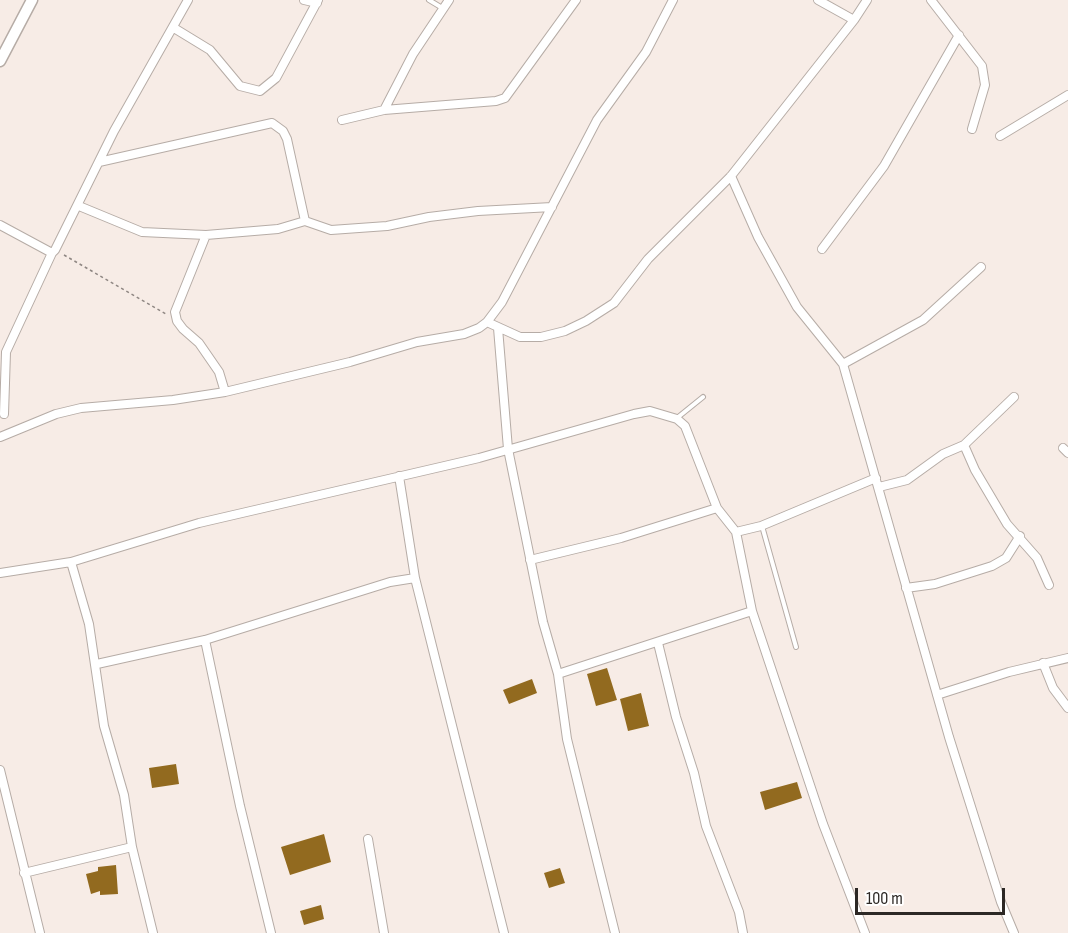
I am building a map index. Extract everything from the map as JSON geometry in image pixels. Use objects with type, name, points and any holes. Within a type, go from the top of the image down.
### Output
[{"type":"street","points":[[0,61],[32,0]]},
{"type":"street","points":[[4,414],[6,352],[99,162],[188,0]]},
{"type":"street","points":[[174,28],[210,50],[240,86],[260,91],[276,78],[317,1],[304,0]]},
{"type":"street","points":[[384,110],[413,54],[449,0]]},
{"type":"street","points":[[342,120],[384,110],[496,101],[505,98],[576,0]]},
{"type":"street","points":[[0,436],[56,414],[81,408],[173,400],[225,392],[350,362],[417,342],[464,334],[487,322],[507,292],[597,120],[646,52],[673,0]]},
{"type":"street","points":[[818,0],[854,20]]},
{"type":"street","points":[[487,322],[520,337],[541,336],[566,331],[600,314],[614,303],[648,259],[731,176],[854,20],[867,0]]},
{"type":"street","points":[[931,0],[982,66],[985,77],[982,101],[972,129]]},
{"type":"street","points":[[822,249],[884,166],[959,35]]},
{"type":"street","points":[[1000,136],[1068,95]]},
{"type":"street","points":[[99,162],[272,123],[283,131],[287,139],[305,221]]},
{"type":"street","points":[[731,176],[758,237],[797,308],[843,364],[937,695],[1001,902],[1014,933]]},
{"type":"street","points":[[79,206],[142,232],[206,235],[278,230],[305,221],[331,230],[387,226],[439,216],[552,207]]},
{"type":"street","points":[[0,225],[53,252]]},
{"type":"street","points":[[206,235],[176,305],[177,321],[208,355],[219,372],[225,392]]},
{"type":"street","points":[[843,364],[922,320],[981,267]]},
{"type":"street","points":[[498,328],[508,449],[530,560],[558,674],[567,739],[615,933]]},
{"type":"street","points":[[736,532],[761,526],[878,483],[907,480],[943,454],[964,445],[1014,397]]},
{"type":"street","points":[[0,573],[71,562],[199,523],[508,449],[634,414],[650,411],[677,418],[685,426],[717,508],[736,532],[752,611],[823,824],[865,933]]},
{"type":"street","points":[[964,445],[975,470],[1007,524],[1020,536],[1037,558],[1049,585]]},
{"type":"street","points":[[399,476],[415,578],[504,933]]},
{"type":"street","points":[[530,560],[621,538],[717,508]]},
{"type":"street","points":[[906,588],[935,584],[992,566],[1006,558],[1020,536]]},
{"type":"street","points":[[71,562],[89,624],[97,664],[104,726],[124,795],[132,847],[153,933]]},
{"type":"street","points":[[97,664],[205,640],[390,582],[415,578]]},
{"type":"street","points":[[558,674],[752,611]]},
{"type":"street","points":[[205,640],[240,806],[271,933]]},
{"type":"street","points":[[658,643],[676,717],[694,773],[706,826],[739,912],[743,933]]},
{"type":"street","points":[[937,695],[1043,663],[1068,658]]},
{"type":"street","points":[[1043,663],[1053,688],[1068,708]]},
{"type":"street","points":[[0,770],[40,933]]},
{"type":"street","points":[[368,839],[384,933]]},
{"type":"street","points":[[24,873],[132,847]]},
{"type":"lane","points":[[429,0],[444,9]]},
{"type":"lane","points":[[677,418],[703,397]]},
{"type":"lane","points":[[761,526],[796,647]]},
{"type":"path","points":[[53,252],[177,321]]},
{"type":"building","points":[[607,668],[617,700],[596,706],[587,674]]},
{"type":"building","points":[[532,679],[537,693],[509,704],[503,690]]},
{"type":"building","points":[[641,693],[649,726],[628,731],[620,699]]},
{"type":"building","points":[[176,764],[179,784],[152,788],[149,768]]},
{"type":"building","points":[[797,782],[802,798],[765,810],[760,792]]},
{"type":"building","points":[[324,834],[331,862],[290,875],[281,847]]},
{"type":"building","points":[[116,865],[118,894],[100,895],[100,891],[91,894],[86,874],[98,871],[98,867]]},
{"type":"building","points":[[560,868],[565,883],[549,888],[544,873]]},
{"type":"building","points":[[321,905],[324,919],[304,925],[300,911]]}]
